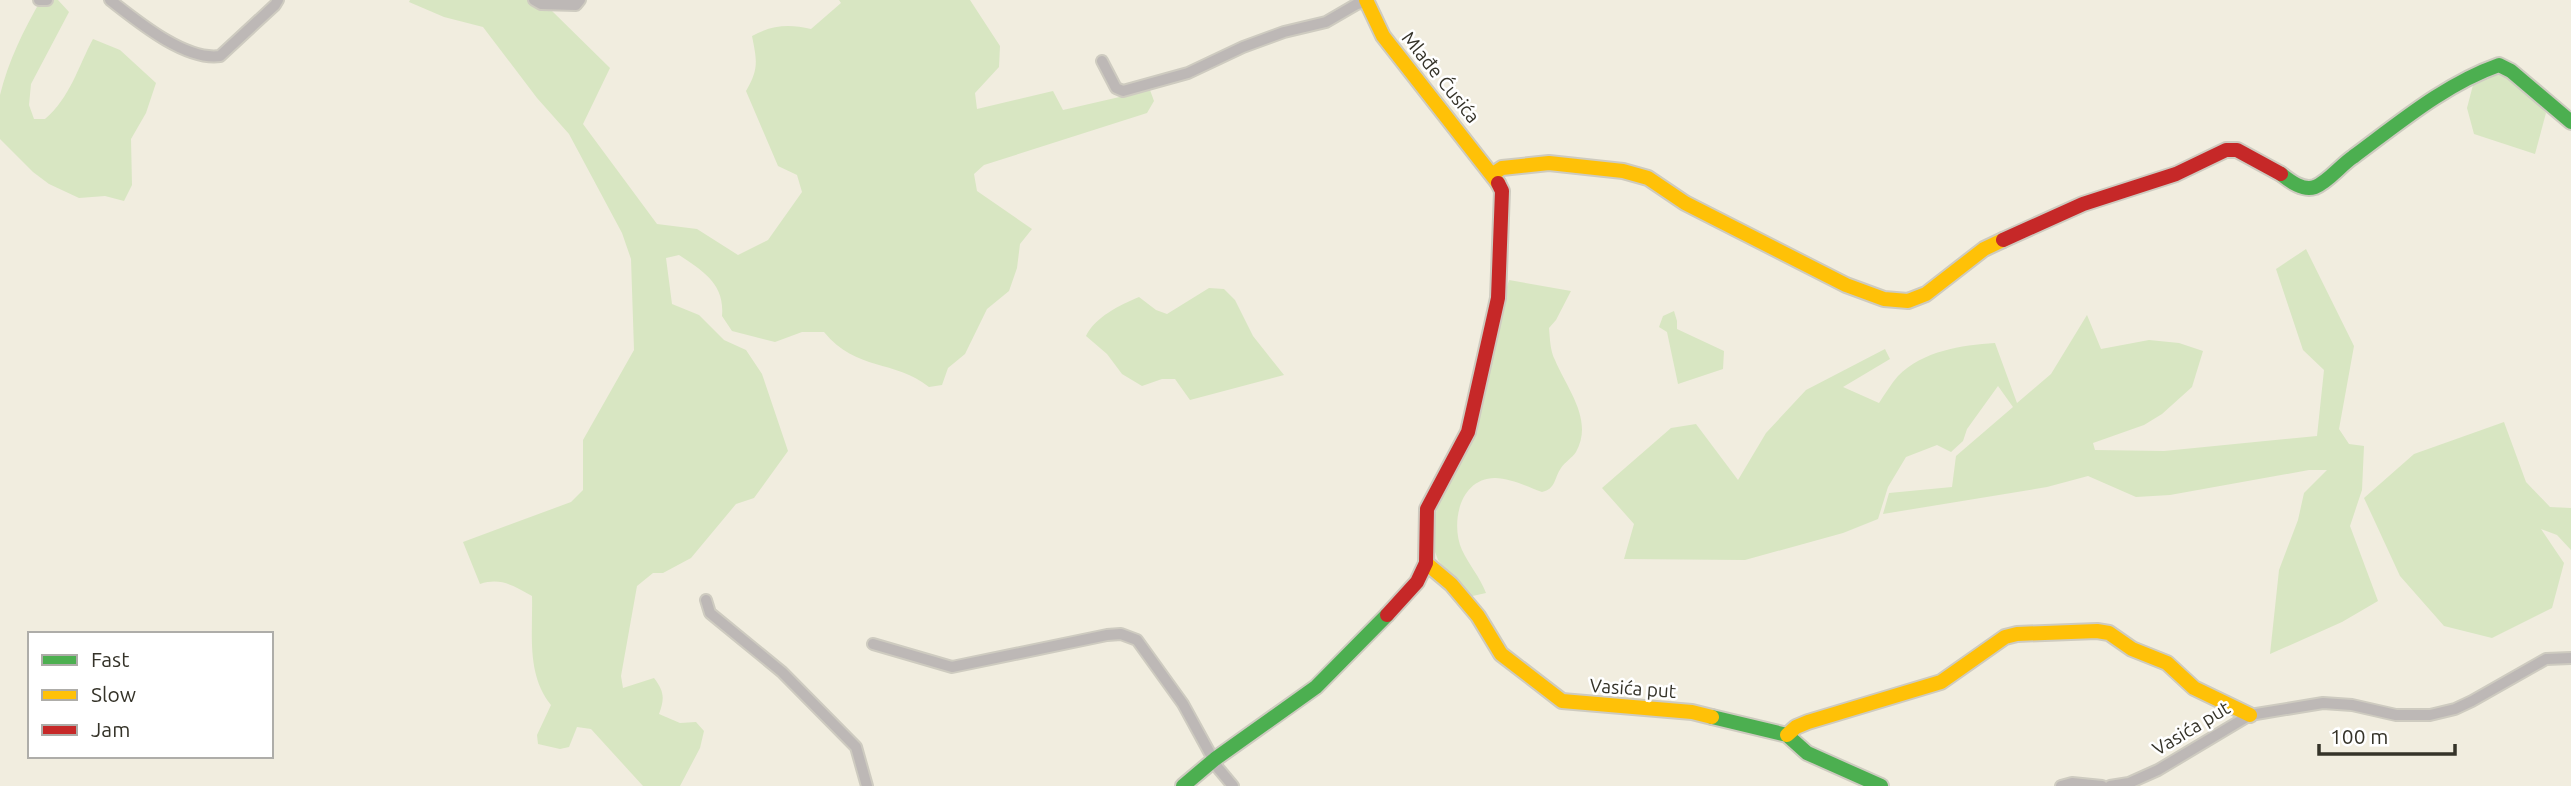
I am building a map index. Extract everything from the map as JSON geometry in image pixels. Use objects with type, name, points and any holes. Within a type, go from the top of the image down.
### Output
[{"type":"street","points":[[39,0],[47,0]]},
{"type":"street","points":[[110,0],[160,37],[186,51],[208,58],[220,56],[278,0]]},
{"type":"street","points":[[534,0],[541,4],[576,5],[580,0]]},
{"type":"street","points":[[1102,61],[1116,88],[1123,91],[1188,73],[1243,47],[1284,32],[1326,22],[1366,1]]},
{"type":"street","name":"Mlađe Ćusića","points":[[1366,1],[1383,36],[1493,174]]},
{"type":"street","points":[[1183,786],[1215,759],[1316,687],[1417,582],[1426,563],[1427,509],[1468,432],[1498,298],[1502,191],[1493,174],[1502,168],[1549,163],[1623,171],[1648,178],[1685,204],[1846,285],[1884,299],[1908,301],[1926,294],[1984,249],[2040,222],[2083,204],[2176,174],[2226,150],[2237,150],[2273,168],[2294,184],[2310,188],[2317,186],[2424,104],[2482,71],[2499,65],[2511,71],[2571,122]]},
{"type":"street","name":"Vasića put","points":[[1426,563],[1451,584],[1478,616],[1501,654],[1562,701],[1692,712],[1787,735],[1807,753],[1881,786]]},
{"type":"street","points":[[706,600],[710,613],[782,672],[856,747],[867,786]]},
{"type":"street","points":[[1787,735],[1808,722],[1941,682],[2005,637],[2057,632],[2109,633],[2132,649],[2167,663],[2194,688],[2250,715]]},
{"type":"street","points":[[873,644],[952,667],[1107,635],[1130,636],[1137,640],[1183,704],[1218,768],[1233,786]]},
{"type":"street","name":"Vasića put","points":[[2110,786],[2129,783],[2158,770],[2250,715],[2323,703],[2352,705],[2396,715],[2430,715],[2455,709],[2472,701],[2546,659],[2571,658]]},
{"type":"street","points":[[2061,786],[2072,783],[2102,786]]},
{"type":"green space","points":[[41,0],[58,0],[69,12],[31,84],[29,105],[34,119],[45,119],[61,102],[93,39],[120,50],[156,83],[146,113],[131,139],[132,185],[124,201],[105,196],[79,198],[49,184],[0,139],[0,95],[3,83],[17,46]]},
{"type":"green space","points":[[546,0],[552,11],[610,68],[583,124],[657,224],[697,229],[738,255],[768,240],[802,192],[797,175],[778,166],[746,91],[756,65],[752,36],[781,26],[811,29],[841,3],[839,0],[970,0],[1000,46],[999,67],[975,93],[977,109],[1053,91],[1063,110],[1150,90],[1154,101],[1147,113],[984,165],[974,174],[977,191],[1032,229],[1020,244],[1017,268],[1009,291],[987,309],[965,354],[948,368],[942,385],[929,387],[902,372],[862,360],[849,354],[824,332],[802,332],[775,342],[732,331],[722,316],[720,295],[711,280],[679,255],[666,258],[672,304],[699,315],[724,340],[746,350],[762,374],[788,451],[754,498],[736,504],[691,558],[663,573],[653,573],[637,586],[621,676],[623,688],[654,678],[662,695],[659,714],[680,723],[696,722],[704,731],[700,748],[680,786],[643,786],[591,729],[577,727],[569,747],[560,749],[538,744],[537,735],[551,705],[543,693],[534,667],[532,596],[501,582],[480,584],[463,542],[571,502],[583,490],[583,440],[634,350],[631,259],[622,233],[569,134],[537,98],[483,27],[444,17],[409,2]]},
{"type":"green space","points":[[2505,72],[2531,93],[2546,113],[2535,154],[2474,134],[2467,108],[2473,85],[2490,75]]},
{"type":"green space","points":[[2306,249],[2354,346],[2339,429],[2349,444],[2364,446],[2362,490],[2350,526],[2378,601],[2342,622],[2270,654],[2279,570],[2298,520],[2304,493],[2327,470],[2309,470],[2170,495],[2136,497],[2088,476],[2047,487],[1883,514],[1889,493],[1952,487],[1956,456],[2013,407],[1998,386],[1967,429],[1963,441],[1951,452],[1937,445],[1906,457],[1888,487],[1878,519],[1843,533],[1745,560],[1624,559],[1634,524],[1602,488],[1671,428],[1696,424],[1738,480],[1766,433],[1806,390],[1885,349],[1890,359],[1843,387],[1879,403],[1898,376],[1919,361],[1943,351],[1995,343],[2017,403],[2051,374],[2087,315],[2101,349],[2149,340],[2179,343],[2203,351],[2192,387],[2162,414],[2144,425],[2093,443],[2095,450],[2164,451],[2317,436],[2324,370],[2303,350],[2276,269]]},
{"type":"green space","points":[[1509,280],[1571,291],[1549,328],[1550,344],[1553,356],[1577,405],[1582,428],[1581,440],[1576,452],[1547,491],[1542,492],[1513,481],[1495,478],[1473,485],[1466,494],[1458,515],[1459,539],[1462,550],[1486,593],[1468,597],[1438,560],[1434,549],[1434,520],[1439,500],[1477,433],[1496,324]]},
{"type":"green space","points":[[1209,288],[1224,289],[1235,300],[1253,336],[1284,375],[1190,400],[1175,379],[1162,379],[1142,386],[1122,374],[1107,354],[1086,336],[1102,317],[1139,297],[1156,310],[1167,314]]},
{"type":"green space","points":[[1674,311],[1677,329],[1724,351],[1723,369],[1678,384],[1667,332],[1659,327],[1663,316]]},
{"type":"green space","points":[[2504,422],[2526,482],[2550,507],[2571,508],[2571,550],[2557,535],[2541,529],[2564,563],[2552,608],[2492,638],[2444,626],[2400,576],[2364,498],[2414,454]]},
{"type":"traffic: fast","points":[[2281,174],[2301,186],[2310,188],[2320,185],[2348,160],[2423,105],[2441,93],[2499,65],[2511,71],[2571,122]]},
{"type":"traffic: fast","points":[[1183,786],[1215,759],[1316,687],[1387,615]]},
{"type":"traffic: fast","points":[[1712,717],[1787,735],[1807,753],[1881,786]]},
{"type":"traffic: slow","points":[[1366,0],[1383,36],[1498,183]]},
{"type":"traffic: slow","points":[[1493,174],[1502,168],[1549,163],[1623,171],[1648,178],[1685,203],[1846,285],[1884,299],[1908,301],[1926,294],[1984,249],[2003,240]]},
{"type":"traffic: slow","points":[[1426,563],[1451,584],[1478,616],[1501,654],[1562,701],[1692,712],[1712,717]]},
{"type":"traffic: slow","points":[[1787,735],[1808,722],[1941,682],[2005,637],[2017,634],[2097,631],[2109,633],[2132,649],[2167,663],[2194,688],[2250,715]]},
{"type":"traffic: jam","points":[[2003,240],[2083,204],[2176,174],[2226,150],[2237,150],[2281,174]]},
{"type":"traffic: jam","points":[[1387,615],[1417,582],[1426,563],[1427,509],[1468,432],[1498,298],[1502,191],[1498,183]]}]
